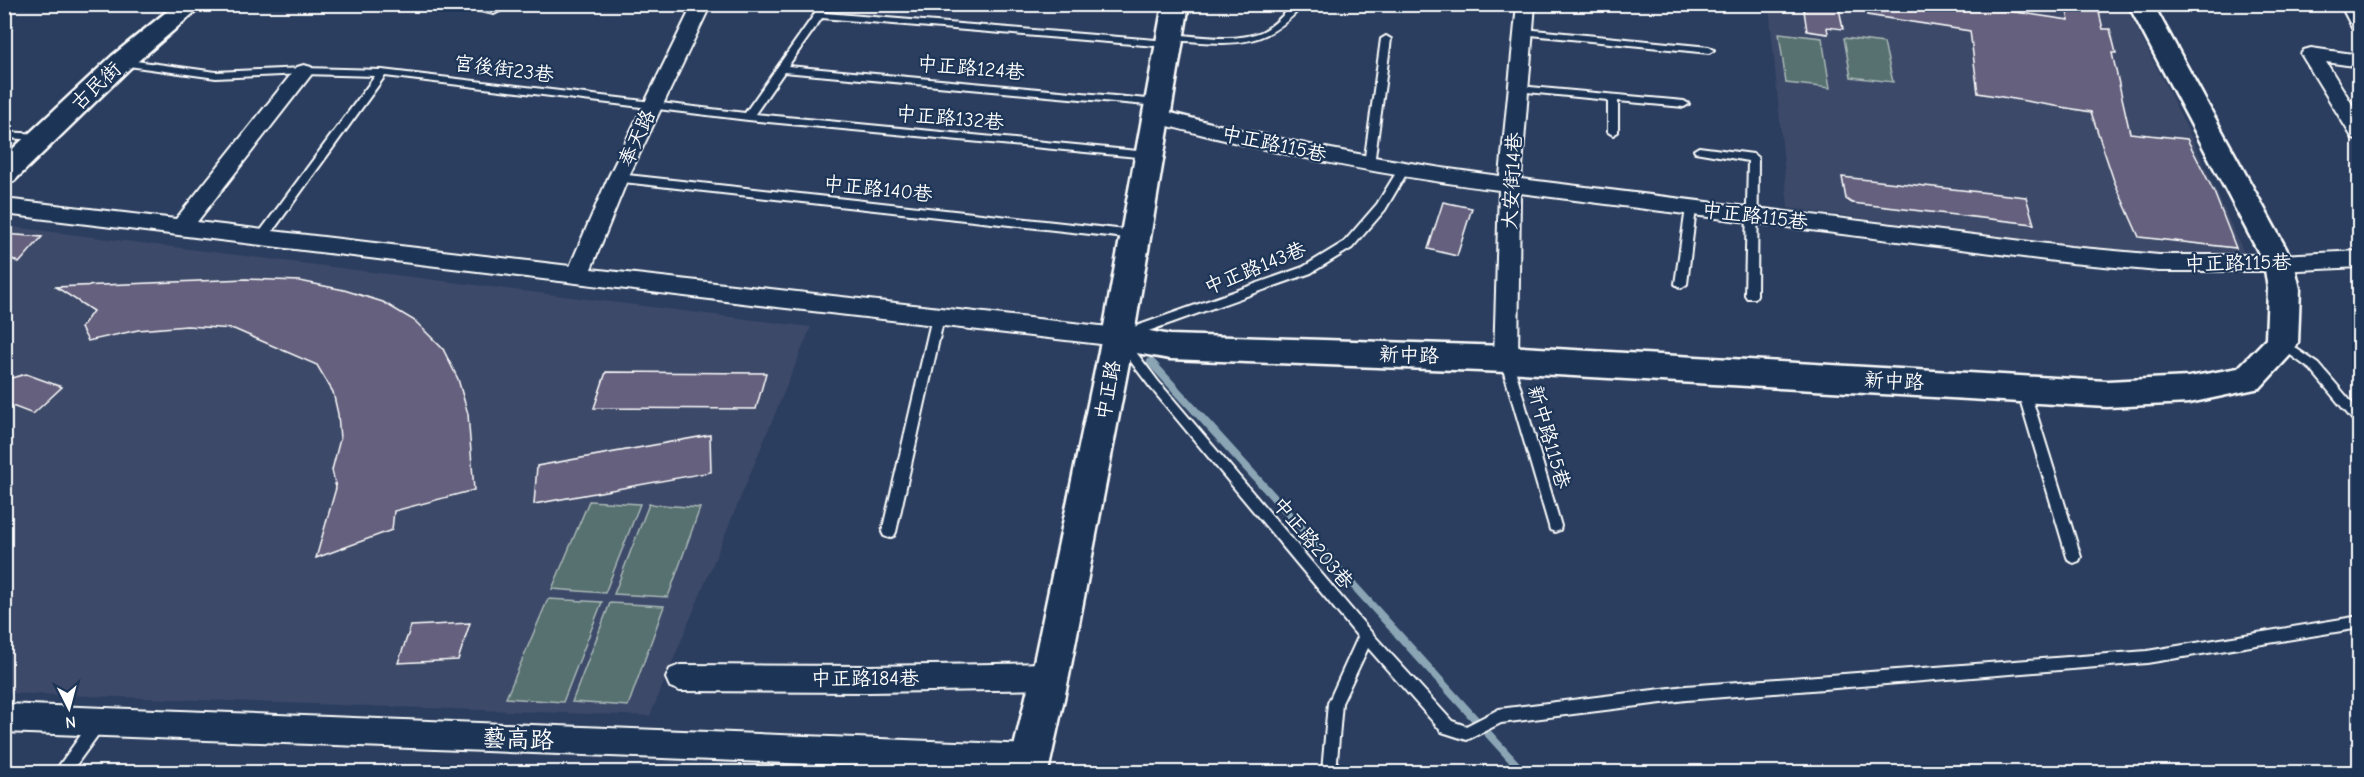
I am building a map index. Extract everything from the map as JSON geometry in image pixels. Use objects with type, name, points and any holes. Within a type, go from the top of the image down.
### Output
[{"type":"street","name":"古民街","points":[[4,174],[120,62],[192,4]]},
{"type":"street","name":"奉天路","points":[[578,274],[618,178],[702,4]]},
{"type":"street","name":"中正路","points":[[1029,766],[1050,675],[1118,336],[1176,4]]},
{"type":"street","name":"大安街14巷","points":[[1506,359],[1510,184],[1526,4]]},
{"type":"street","points":[[2140,4],[2279,263],[2284,289],[2282,344]]},
{"type":"street","points":[[2349,4],[2360,25]]},
{"type":"street","points":[[2358,62],[2312,54],[2360,134]]},
{"type":"street","points":[[182,226],[304,71]]},
{"type":"street","name":"中正路115巷","points":[[1157,109],[1220,133],[1403,171],[1750,216],[2159,263],[2279,263],[2360,259]]},
{"type":"street","points":[[4,206],[938,317],[1118,336]]},
{"type":"street","name":"新中路","points":[[1118,336],[1170,347],[1506,359],[2108,393],[2188,390],[2248,379],[2282,344]]},
{"type":"street","name":"中正路184巷","points":[[680,678],[869,679],[1050,675]]},
{"type":"street","name":"藝高路","points":[[4,718],[1029,766]]},
{"type":"lane","points":[[453,4],[494,11],[510,4]]},
{"type":"lane","points":[[748,117],[819,15],[823,4]]},
{"type":"lane","points":[[819,15],[1169,40],[1234,39],[1263,34],[1283,21],[1300,4]]},
{"type":"lane","points":[[1524,32],[1709,50]]},
{"type":"lane","points":[[1369,164],[1386,39]]},
{"type":"lane","name":"宮後街23巷","points":[[120,62],[216,75],[304,71],[382,73],[748,117]]},
{"type":"lane","name":"中正路124巷","points":[[782,69],[1157,109]]},
{"type":"lane","points":[[263,236],[382,73]]},
{"type":"lane","points":[[1519,89],[1578,92],[1613,98],[1684,104]]},
{"type":"lane","points":[[1613,98],[1613,132]]},
{"type":"lane","name":"中正路132巷","points":[[748,117],[1148,155]]},
{"type":"lane","points":[[4,135],[42,137]]},
{"type":"lane","points":[[1699,150],[1753,158],[1750,216],[1751,295]]},
{"type":"lane","name":"中正路143巷","points":[[1118,336],[1216,304],[1307,270],[1348,245],[1381,207],[1403,171]]},
{"type":"lane","name":"中正路140巷","points":[[618,178],[1135,235]]},
{"type":"lane","points":[[1682,284],[1691,208]]},
{"type":"lane","points":[[889,532],[938,317]]},
{"type":"lane","name":"中正路203巷","points":[[1118,336],[1154,384],[1366,636],[1447,727],[1467,734],[1499,716],[1686,693],[2147,657],[2360,622]]},
{"type":"lane","points":[[2282,344],[2315,367],[2360,421]]},
{"type":"lane","name":"新中路115巷","points":[[1506,359],[1555,526]]},
{"type":"lane","points":[[2023,389],[2074,557]]},
{"type":"lane","points":[[1329,772],[1335,703],[1366,636]]},
{"type":"lane","points":[[63,772],[99,722]]},
{"type":"shaded area","points":[[1769,5],[2125,5],[2190,134],[2244,253],[2150,256],[2045,244],[1788,208]]},
{"type":"shaded area","points":[[5,226],[811,327],[650,716],[5,693]]},
{"type":"green space","points":[[1779,33],[1822,38],[1830,88],[1786,83]]},
{"type":"green space","points":[[1844,38],[1884,43],[1893,82],[1851,77]]},
{"type":"green space","points":[[589,501],[640,504],[605,593],[552,589]]},
{"type":"green space","points":[[649,504],[700,508],[668,597],[614,594]]},
{"type":"green space","points":[[548,599],[602,602],[563,702],[506,698]]},
{"type":"green space","points":[[610,603],[664,606],[628,706],[572,702]]},
{"type":"building","points":[[1803,4],[1839,8],[1843,29],[1827,27],[1828,34],[1807,31]]},
{"type":"building","points":[[1868,4],[1994,4],[1995,9],[2069,20],[2065,4],[2097,4],[2103,29],[2110,29],[2116,53],[2112,53],[2130,133],[2187,139],[2214,192],[2236,248],[2139,237],[2114,181],[2091,112],[1978,93],[1970,31],[1867,15]]},
{"type":"building","points":[[1842,177],[2026,197],[2034,224],[1852,203],[1846,199]]},
{"type":"building","points":[[1443,202],[1472,208],[1457,256],[1428,249]]},
{"type":"building","points":[[4,234],[42,237],[19,263],[4,254]]},
{"type":"building","points":[[246,279],[300,281],[344,290],[383,302],[415,321],[443,349],[458,379],[468,414],[474,490],[394,511],[392,530],[316,558],[336,488],[332,470],[340,439],[333,392],[317,365],[234,329],[187,326],[138,330],[88,341],[81,328],[93,311],[56,287]]},
{"type":"building","points":[[606,372],[766,373],[756,409],[594,408]]},
{"type":"building","points":[[26,374],[62,387],[33,414],[4,403],[4,380]]},
{"type":"building","points":[[710,435],[711,472],[534,504],[537,466]]},
{"type":"building","points":[[470,623],[458,660],[398,663],[411,626]]},
{"type":"waterway","points":[[1151,362],[1523,772]]}]
